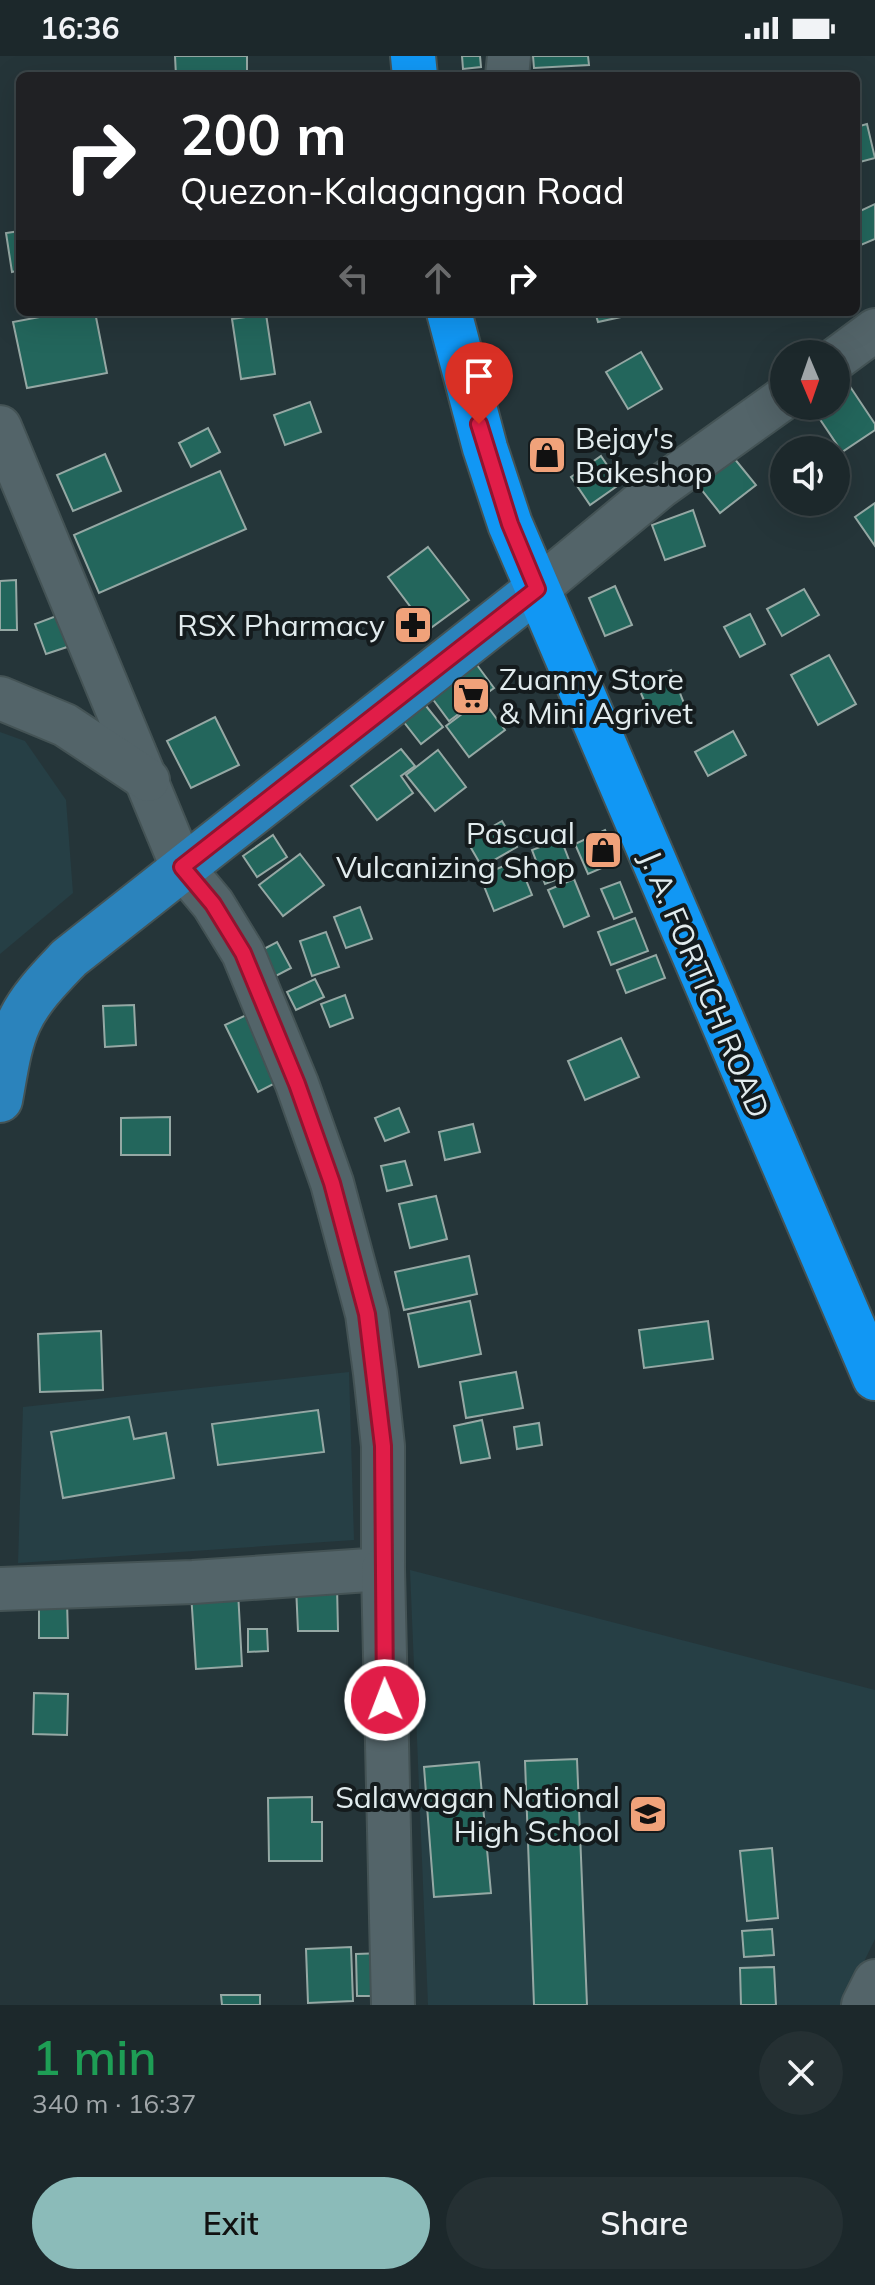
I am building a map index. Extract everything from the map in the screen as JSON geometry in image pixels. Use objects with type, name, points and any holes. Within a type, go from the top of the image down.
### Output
[{"type":"highway","name":"J. A. FORTICH ROAD","points":[[450,316],[485,448],[510,524],[875,1378]]},
{"type":"main road","points":[[0,1100],[10,1048],[10,1023],[69,958],[537,589]]},
{"type":"street","points":[[850,349],[875,330]]},
{"type":"street","points":[[537,589],[660,487],[770,408]]},
{"type":"street","points":[[0,427],[182,867],[213,904],[243,953],[297,1084],[332,1183],[367,1314],[383,1446],[393,2005]]},
{"type":"street","points":[[0,698],[65,725],[148,780]]},
{"type":"street","points":[[0,1589],[193,1582],[383,1569]]},
{"type":"street","points":[[863,2005],[875,1981]]},
{"type":"shaded area","points":[[0,732],[25,741],[66,800],[73,893],[0,954]]},
{"type":"shaded area","points":[[349,1372],[354,1540],[18,1563],[23,1407]]},
{"type":"shaded area","name":"Salawagan National High School","points":[[410,1570],[875,1690],[875,1939],[843,2005],[428,2005]]},
{"type":"building","points":[[175,56],[247,56],[247,72],[176,72]]},
{"type":"building","points":[[462,56],[480,56],[481,67],[463,69]]},
{"type":"building","points":[[533,56],[588,56],[589,65],[534,68]]},
{"type":"building","points":[[867,124],[875,158],[860,162],[860,126]]},
{"type":"building","points":[[875,204],[875,239],[860,245],[860,211]]},
{"type":"building","points":[[16,232],[16,271],[12,272],[6,233]]},
{"type":"building","points":[[45,316],[96,316],[107,373],[27,388],[13,322]]},
{"type":"building","points":[[266,316],[275,374],[241,379],[232,319]]},
{"type":"building","points":[[596,316],[626,316],[598,322]]},
{"type":"building","points":[[641,352],[662,389],[628,409],[606,372]]},
{"type":"building","points":[[850,386],[875,424],[875,430],[850,447],[850,436],[831,436],[820,420],[850,420]]},
{"type":"building","points":[[310,402],[321,432],[285,445],[274,415]]},
{"type":"building","points":[[208,428],[220,452],[191,467],[179,443]]},
{"type":"building","points":[[729,452],[756,485],[720,513],[693,479]]},
{"type":"building","points":[[105,454],[121,491],[73,511],[57,475]]},
{"type":"building","points":[[601,456],[620,484],[590,505],[571,477]]},
{"type":"building","points":[[220,471],[246,529],[99,593],[74,535]]},
{"type":"building","points":[[875,503],[875,546],[855,517]]},
{"type":"building","points":[[693,510],[705,546],[665,560],[652,525]]},
{"type":"building","points":[[428,547],[469,600],[428,630],[388,577]]},
{"type":"building","points":[[16,580],[17,630],[0,630],[0,581]]},
{"type":"building","points":[[615,586],[632,625],[605,636],[589,598]]},
{"type":"building","points":[[804,589],[819,615],[782,636],[767,609]]},
{"type":"building","points":[[750,614],[765,644],[740,657],[724,627]]},
{"type":"building","points":[[59,615],[70,646],[46,654],[35,624]]},
{"type":"building","points":[[829,655],[856,704],[818,725],[791,675]]},
{"type":"building","points":[[474,661],[494,688],[449,721],[429,694]]},
{"type":"building","points":[[671,670],[685,706],[652,719],[637,684]]},
{"type":"building","points":[[418,696],[443,727],[421,744],[396,712]]},
{"type":"building","points":[[482,699],[505,730],[469,757],[446,726]]},
{"type":"building","points":[[215,717],[239,765],[191,788],[167,741]]},
{"type":"building","points":[[733,731],[746,755],[708,776],[695,752]]},
{"type":"building","points":[[401,749],[415,766],[401,776],[413,793],[377,820],[351,786]]},
{"type":"building","points":[[438,750],[466,787],[435,811],[406,775]]},
{"type":"building","points":[[502,821],[517,847],[482,867],[467,841]]},
{"type":"building","points":[[605,830],[618,861],[588,874],[575,844]]},
{"type":"building","points":[[273,835],[287,857],[257,877],[243,856]]},
{"type":"building","points":[[561,839],[574,873],[545,884],[532,850]]},
{"type":"building","points":[[300,854],[324,885],[283,916],[259,885]]},
{"type":"building","points":[[518,860],[532,895],[494,911],[480,876]]},
{"type":"building","points":[[574,879],[589,916],[564,927],[548,890]]},
{"type":"building","points":[[620,882],[632,912],[614,919],[601,889]]},
{"type":"building","points":[[360,907],[372,939],[346,948],[334,917]]},
{"type":"building","points":[[635,918],[648,951],[611,965],[598,932]]},
{"type":"building","points":[[326,932],[339,967],[312,976],[300,941]]},
{"type":"building","points":[[277,942],[291,968],[272,978],[258,952]]},
{"type":"building","points":[[656,955],[665,978],[626,993],[617,970]]},
{"type":"building","points":[[315,979],[324,997],[296,1010],[287,992]]},
{"type":"building","points":[[345,995],[353,1018],[330,1027],[321,1004]]},
{"type":"building","points":[[134,1005],[136,1045],[105,1047],[103,1006]]},
{"type":"building","points":[[255,1011],[287,1077],[258,1092],[225,1025]]},
{"type":"building","points":[[621,1038],[639,1077],[585,1100],[568,1061]]},
{"type":"building","points":[[399,1108],[409,1132],[385,1141],[375,1118]]},
{"type":"building","points":[[170,1117],[170,1155],[121,1155],[121,1118]]},
{"type":"building","points":[[473,1124],[480,1152],[445,1160],[439,1132]]},
{"type":"building","points":[[405,1161],[412,1185],[387,1191],[381,1166]]},
{"type":"building","points":[[436,1196],[447,1239],[410,1248],[399,1204]]},
{"type":"building","points":[[469,1256],[477,1294],[404,1310],[395,1272]]},
{"type":"building","points":[[470,1301],[481,1354],[419,1367],[408,1314]]},
{"type":"building","points":[[708,1321],[713,1359],[644,1368],[639,1330]]},
{"type":"building","points":[[101,1331],[103,1390],[40,1392],[38,1334]]},
{"type":"building","points":[[516,1372],[523,1408],[466,1418],[460,1382]]},
{"type":"building","points":[[318,1410],[324,1452],[218,1465],[212,1424]]},
{"type":"building","points":[[129,1417],[134,1439],[166,1433],[174,1478],[63,1498],[51,1432]]},
{"type":"building","points":[[482,1420],[490,1458],[461,1463],[454,1426]]},
{"type":"building","points":[[539,1423],[542,1445],[517,1449],[514,1427]]},
{"type":"building","points":[[337,1585],[338,1631],[298,1631],[296,1586]]},
{"type":"building","points":[[238,1591],[242,1666],[196,1669],[191,1593]]},
{"type":"building","points":[[39,1600],[67,1600],[68,1638],[39,1638]]},
{"type":"building","points":[[248,1629],[267,1629],[268,1651],[248,1652]]},
{"type":"building","points":[[34,1693],[68,1694],[67,1735],[33,1734]]},
{"type":"building","points":[[577,1759],[587,2005],[534,2005],[525,1761]]},
{"type":"building","points":[[479,1762],[491,1893],[434,1897],[424,1767]]},
{"type":"building","points":[[312,1797],[312,1822],[322,1822],[322,1861],[269,1861],[268,1798]]},
{"type":"building","points":[[772,1848],[778,1918],[747,1921],[740,1851]]},
{"type":"building","points":[[772,1929],[774,1955],[744,1957],[742,1931]]},
{"type":"building","points":[[351,1947],[353,2001],[308,2003],[306,1949]]},
{"type":"building","points":[[384,1953],[385,1996],[357,1996],[356,1954]]},
{"type":"building","points":[[774,1967],[776,2005],[741,2005],[740,1968]]},
{"type":"building","points":[[221,1995],[260,1995],[260,2005],[222,2005]]},
{"type":"place","name":"Bejay's Bakeshop","points":[[547,455]]},
{"type":"place","name":"RSX Pharmacy","points":[[413,625]]},
{"type":"place","name":"Zuanny Store & Mini Agrivet","points":[[471,696]]},
{"type":"place","name":"Pascual Vulcanizing Shop","points":[[603,850]]},
{"type":"place","name":"Salawagan National High School","points":[[648,1814]]},
{"type":"route","points":[[385,1700],[383,1446],[367,1314],[332,1183],[297,1084],[243,953],[213,904],[182,867],[537,589],[510,524],[479,424]]}]
